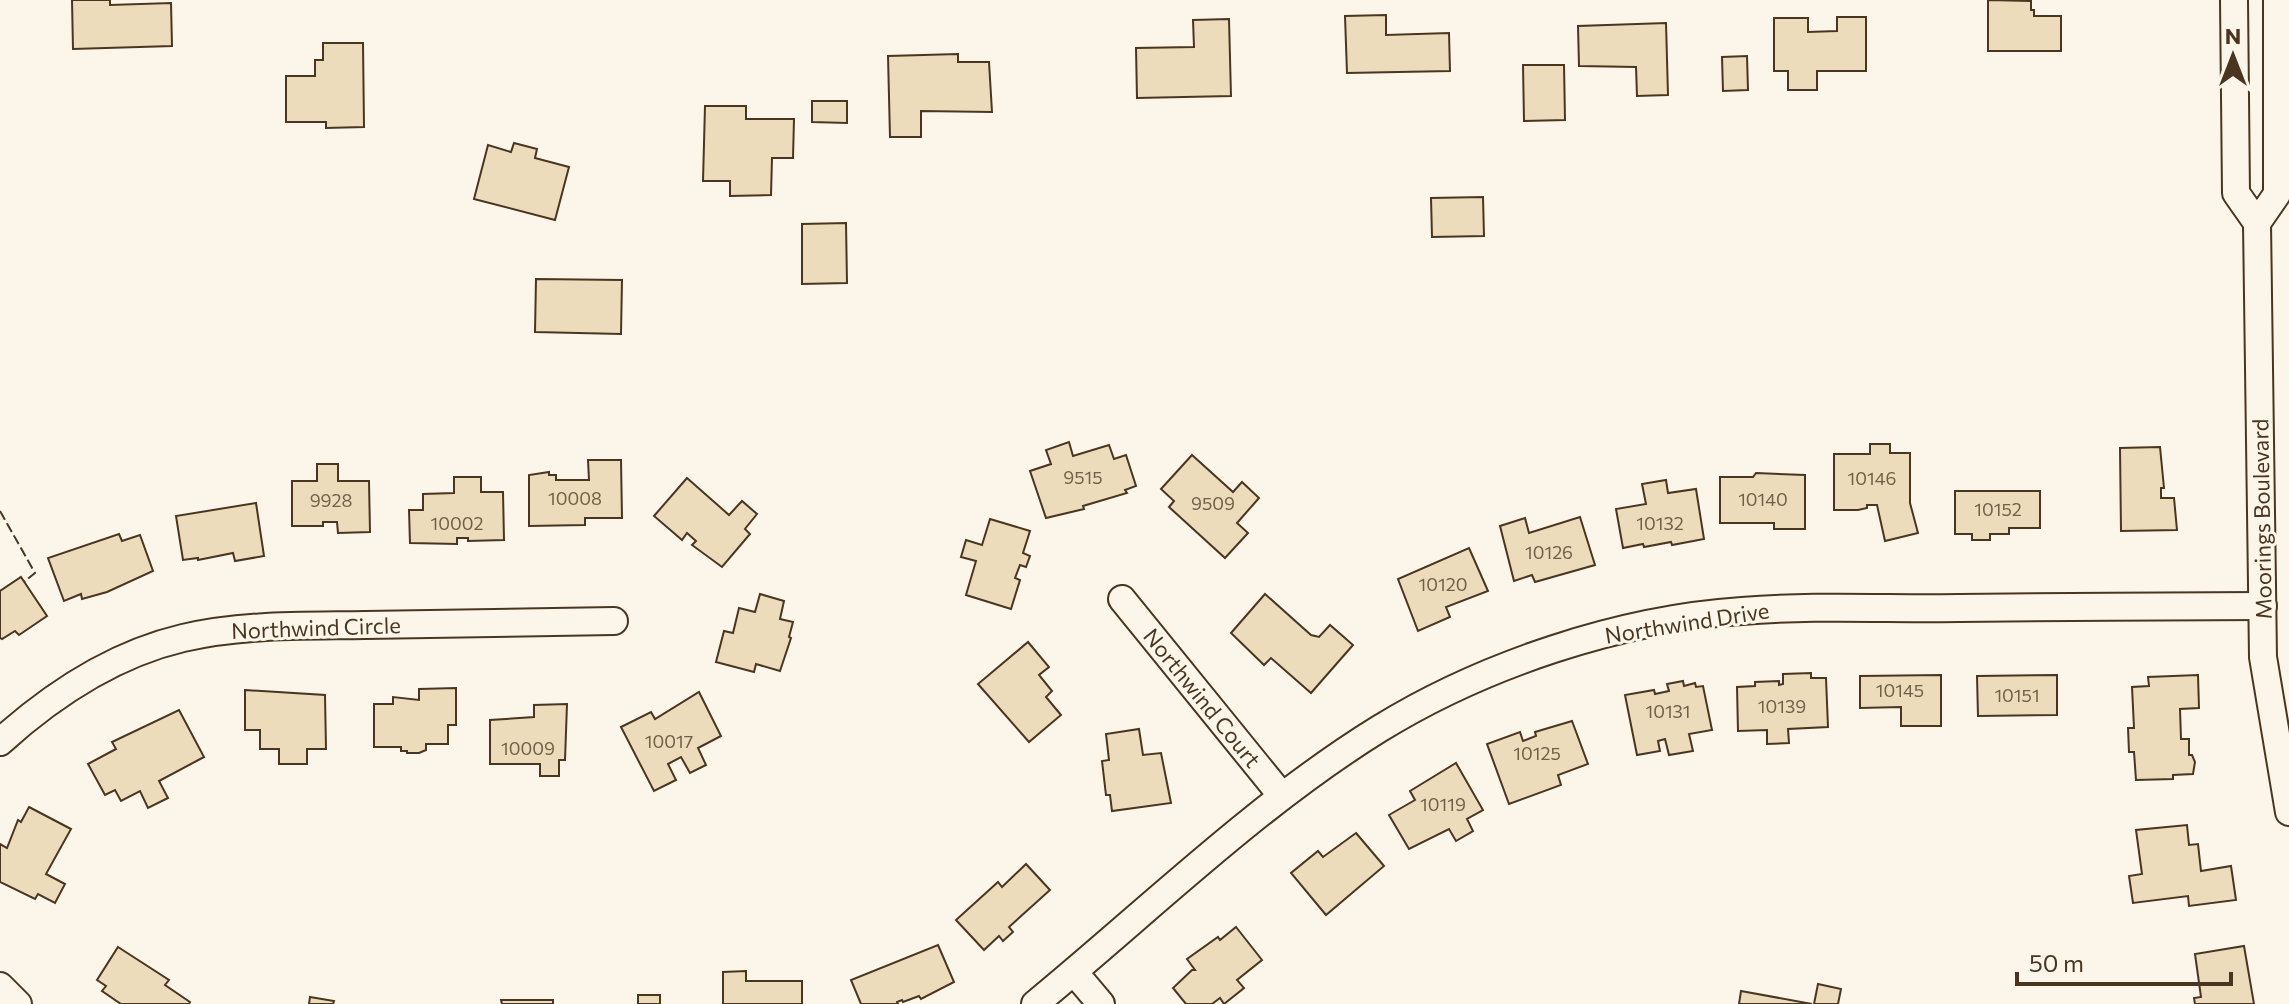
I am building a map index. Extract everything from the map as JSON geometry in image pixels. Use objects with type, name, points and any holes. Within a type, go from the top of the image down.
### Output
[{"type":"street","points":[[2234,0],[2236,193],[2257,223],[2277,194],[2277,0]]},
{"type":"street","name":"Moorings Boulevard","points":[[2257,223],[2266,685],[2289,812]]},
{"type":"street","name":"Northwind Court","points":[[1122,599],[1282,796]]},
{"type":"street","name":"Northwind Drive","points":[[1035,1004],[1282,796],[1380,729],[1450,691],[1573,643],[1650,624],[1742,611],[2263,606]]},
{"type":"street","name":"Northwind Circle","points":[[0,742],[52,699],[85,680],[132,656],[183,638],[277,626],[614,621]]},
{"type":"street","points":[[1074,972],[1101,1004]]},
{"type":"street","points":[[0,986],[18,1004]]},
{"type":"building","points":[[72,0],[110,0],[110,5],[171,3],[172,46],[73,49]]},
{"type":"building","points":[[1988,0],[2031,1],[2034,16],[2061,16],[2061,51],[1988,51]]},
{"type":"building","points":[[1386,15],[1386,35],[1449,33],[1450,71],[1347,73],[1345,16]]},
{"type":"building","points":[[1837,17],[1866,17],[1866,71],[1817,71],[1817,90],[1788,90],[1788,71],[1774,71],[1774,18],[1808,18],[1808,32],[1837,31]]},
{"type":"building","points":[[1229,19],[1231,96],[1137,98],[1136,48],[1194,47],[1193,20]]},
{"type":"building","points":[[1666,23],[1668,95],[1637,96],[1636,67],[1579,66],[1578,26]]},
{"type":"building","points":[[323,43],[363,43],[364,127],[326,128],[326,122],[286,122],[286,76],[315,76],[315,60],[323,60]]},
{"type":"building","points":[[958,54],[958,62],[989,62],[992,112],[921,111],[921,137],[890,137],[888,56]]},
{"type":"building","points":[[1747,56],[1748,90],[1723,91],[1722,57]]},
{"type":"building","points":[[1523,65],[1564,65],[1565,120],[1524,121]]},
{"type":"building","points":[[812,101],[847,101],[847,123],[812,122]]},
{"type":"building","points":[[705,106],[746,106],[746,119],[794,119],[793,158],[772,158],[771,195],[730,196],[730,181],[703,181]]},
{"type":"building","points":[[514,143],[537,149],[535,158],[569,167],[555,220],[474,199],[488,145],[511,152]]},
{"type":"building","points":[[1483,197],[1484,236],[1432,237],[1431,198]]},
{"type":"building","points":[[846,223],[847,283],[802,284],[802,224]]},
{"type":"building","points":[[536,279],[622,280],[621,334],[535,332]]},
{"type":"building","points":[[1069,442],[1073,456],[1109,445],[1114,459],[1126,455],[1136,486],[1125,490],[1127,493],[1083,506],[1084,509],[1046,518],[1030,471],[1051,464],[1046,450]]},
{"type":"building","points":[[1870,444],[1890,444],[1890,453],[1910,453],[1910,503],[1918,533],[1885,541],[1877,505],[1867,505],[1867,508],[1858,510],[1834,510],[1834,454],[1870,454]]},
{"type":"building","points":[[2160,447],[2164,488],[2161,488],[2161,498],[2174,498],[2177,530],[2121,531],[2120,448]]},
{"type":"building","points":[[1192,455],[1233,492],[1242,482],[1259,498],[1237,523],[1248,533],[1225,558],[1169,507],[1174,501],[1161,489]]},
{"type":"building","points":[[588,460],[621,460],[622,518],[585,518],[585,525],[529,526],[529,475],[549,472],[549,475],[556,475],[556,480],[589,480]]},
{"type":"building","points":[[317,464],[338,464],[338,481],[369,481],[370,532],[338,533],[337,522],[323,522],[323,526],[292,526],[292,481],[317,481]]},
{"type":"building","points":[[1756,473],[1805,475],[1805,529],[1774,529],[1774,523],[1720,523],[1720,477],[1753,477]]},
{"type":"building","points":[[454,477],[481,477],[481,492],[503,492],[504,540],[468,541],[468,538],[457,538],[457,544],[410,543],[409,510],[423,510],[423,494],[454,493]]},
{"type":"building","points":[[687,478],[729,515],[742,501],[757,514],[745,529],[750,534],[722,567],[692,545],[696,541],[687,533],[682,540],[654,516]]},
{"type":"building","points":[[1666,480],[1668,493],[1696,489],[1704,539],[1672,545],[1671,542],[1623,548],[1616,509],[1646,504],[1642,484]]},
{"type":"building","points":[[1955,491],[2040,491],[2040,528],[2009,528],[2009,534],[1990,534],[1990,540],[1972,540],[1972,534],[1955,534]]},
{"type":"building","points":[[256,503],[264,556],[235,561],[233,553],[183,560],[176,516]]},
{"type":"building","points":[[1580,517],[1595,565],[1535,582],[1532,575],[1514,581],[1500,526],[1525,518],[1529,533]]},
{"type":"building","points":[[990,519],[1030,531],[1023,553],[1030,556],[1026,567],[1020,565],[1015,578],[1020,580],[1011,609],[966,595],[976,561],[961,557],[966,540],[982,545]]},
{"type":"building","points":[[119,534],[122,541],[140,535],[153,571],[107,592],[82,599],[81,594],[64,601],[48,558]]},
{"type":"building","points":[[1469,548],[1488,591],[1446,607],[1450,617],[1418,631],[1398,579]]},
{"type":"building","points":[[21,577],[47,616],[19,635],[15,631],[2,639],[0,591]]},
{"type":"building","points":[[760,594],[784,601],[780,619],[793,622],[780,671],[756,664],[754,672],[716,662],[724,631],[733,633],[739,608],[755,612]]},
{"type":"building","points":[[1265,594],[1311,635],[1319,637],[1330,625],[1353,645],[1311,693],[1271,658],[1264,665],[1231,633]]},
{"type":"building","points":[[1028,642],[1049,667],[1039,675],[1052,691],[1046,697],[1061,715],[1029,742],[978,684]]},
{"type":"building","points":[[1811,673],[1811,678],[1826,678],[1828,727],[1788,729],[1789,743],[1767,744],[1767,730],[1738,731],[1737,687],[1755,686],[1755,682],[1779,681],[1779,685],[1783,684],[1783,674]]},
{"type":"building","points":[[1941,675],[1941,726],[1901,726],[1901,707],[1860,708],[1860,676]]},
{"type":"building","points":[[2057,675],[2057,715],[1978,716],[1977,676]]},
{"type":"building","points":[[2198,675],[2199,708],[2180,709],[2181,739],[2189,739],[2189,755],[2195,762],[2193,774],[2173,775],[2173,779],[2136,780],[2134,752],[2129,752],[2128,728],[2134,728],[2132,687],[2149,686],[2148,677]]},
{"type":"building","points":[[1683,681],[1684,686],[1695,683],[1696,687],[1703,686],[1712,730],[1689,734],[1693,751],[1669,755],[1665,739],[1658,741],[1660,751],[1637,755],[1625,695],[1669,691],[1667,684]]},
{"type":"building","points":[[456,688],[456,725],[448,725],[448,744],[426,744],[426,750],[419,753],[401,751],[401,747],[374,747],[374,704],[393,704],[393,697],[419,700],[419,689]]},
{"type":"building","points":[[245,690],[325,695],[326,749],[307,749],[307,764],[279,764],[279,749],[260,749],[260,730],[245,730]]},
{"type":"building","points":[[699,692],[721,736],[698,748],[706,765],[690,773],[681,757],[668,764],[676,780],[654,791],[621,727],[651,712],[655,719]]},
{"type":"building","points":[[567,704],[565,760],[559,760],[559,776],[540,776],[540,764],[490,764],[490,720],[534,717],[534,705]]},
{"type":"building","points":[[179,710],[204,757],[159,781],[168,798],[148,808],[140,791],[121,801],[115,790],[105,795],[88,764],[116,749],[112,742]]},
{"type":"building","points":[[1572,721],[1588,764],[1558,775],[1561,785],[1509,804],[1487,744],[1520,732],[1523,741],[1536,736],[1535,732]]},
{"type":"building","points":[[1139,729],[1143,755],[1161,753],[1171,803],[1112,811],[1110,795],[1106,795],[1102,761],[1109,760],[1106,734]]},
{"type":"building","points":[[1456,763],[1483,810],[1467,819],[1473,831],[1456,841],[1449,829],[1409,849],[1389,815],[1415,800],[1410,791]]},
{"type":"building","points":[[29,807],[71,829],[46,874],[65,884],[55,903],[38,894],[35,899],[0,882],[0,844],[7,848],[18,820],[21,822]]},
{"type":"building","points":[[2187,825],[2189,845],[2198,844],[2201,871],[2231,866],[2236,900],[2189,906],[2188,896],[2133,903],[2129,876],[2142,874],[2136,830]]},
{"type":"building","points":[[1356,833],[1384,866],[1326,915],[1291,873],[1318,851],[1323,857]]},
{"type":"building","points":[[1026,864],[1050,890],[1009,927],[1013,932],[1003,941],[999,936],[984,950],[956,920],[998,882],[1002,887]]},
{"type":"building","points":[[1236,927],[1262,960],[1237,980],[1244,988],[1224,1004],[1220,998],[1212,1004],[1186,1004],[1173,988],[1195,970],[1187,959]]},
{"type":"building","points":[[938,945],[954,982],[921,999],[919,996],[898,1004],[861,1004],[851,980]]},
{"type":"building","points":[[2244,946],[2254,1004],[2195,1004],[2194,998],[2201,997],[2195,954]]},
{"type":"building","points":[[118,947],[169,980],[165,985],[189,1004],[121,1004],[102,991],[106,986],[97,980]]},
{"type":"building","points":[[746,971],[746,981],[802,981],[802,1004],[723,1004],[723,972]]},
{"type":"building","points":[[1818,984],[1841,989],[1838,1004],[1814,1004]]},
{"type":"building","points":[[1741,991],[1812,1004],[1739,1004]]},
{"type":"building","points":[[638,995],[660,995],[660,1004],[638,1004]]},
{"type":"building","points":[[310,997],[334,1001],[333,1004],[309,1004]]},
{"type":"building","points":[[501,1000],[553,1000],[553,1004],[502,1004]]},
{"type":"fence","points":[[0,511],[35,573],[24,582]]}]
